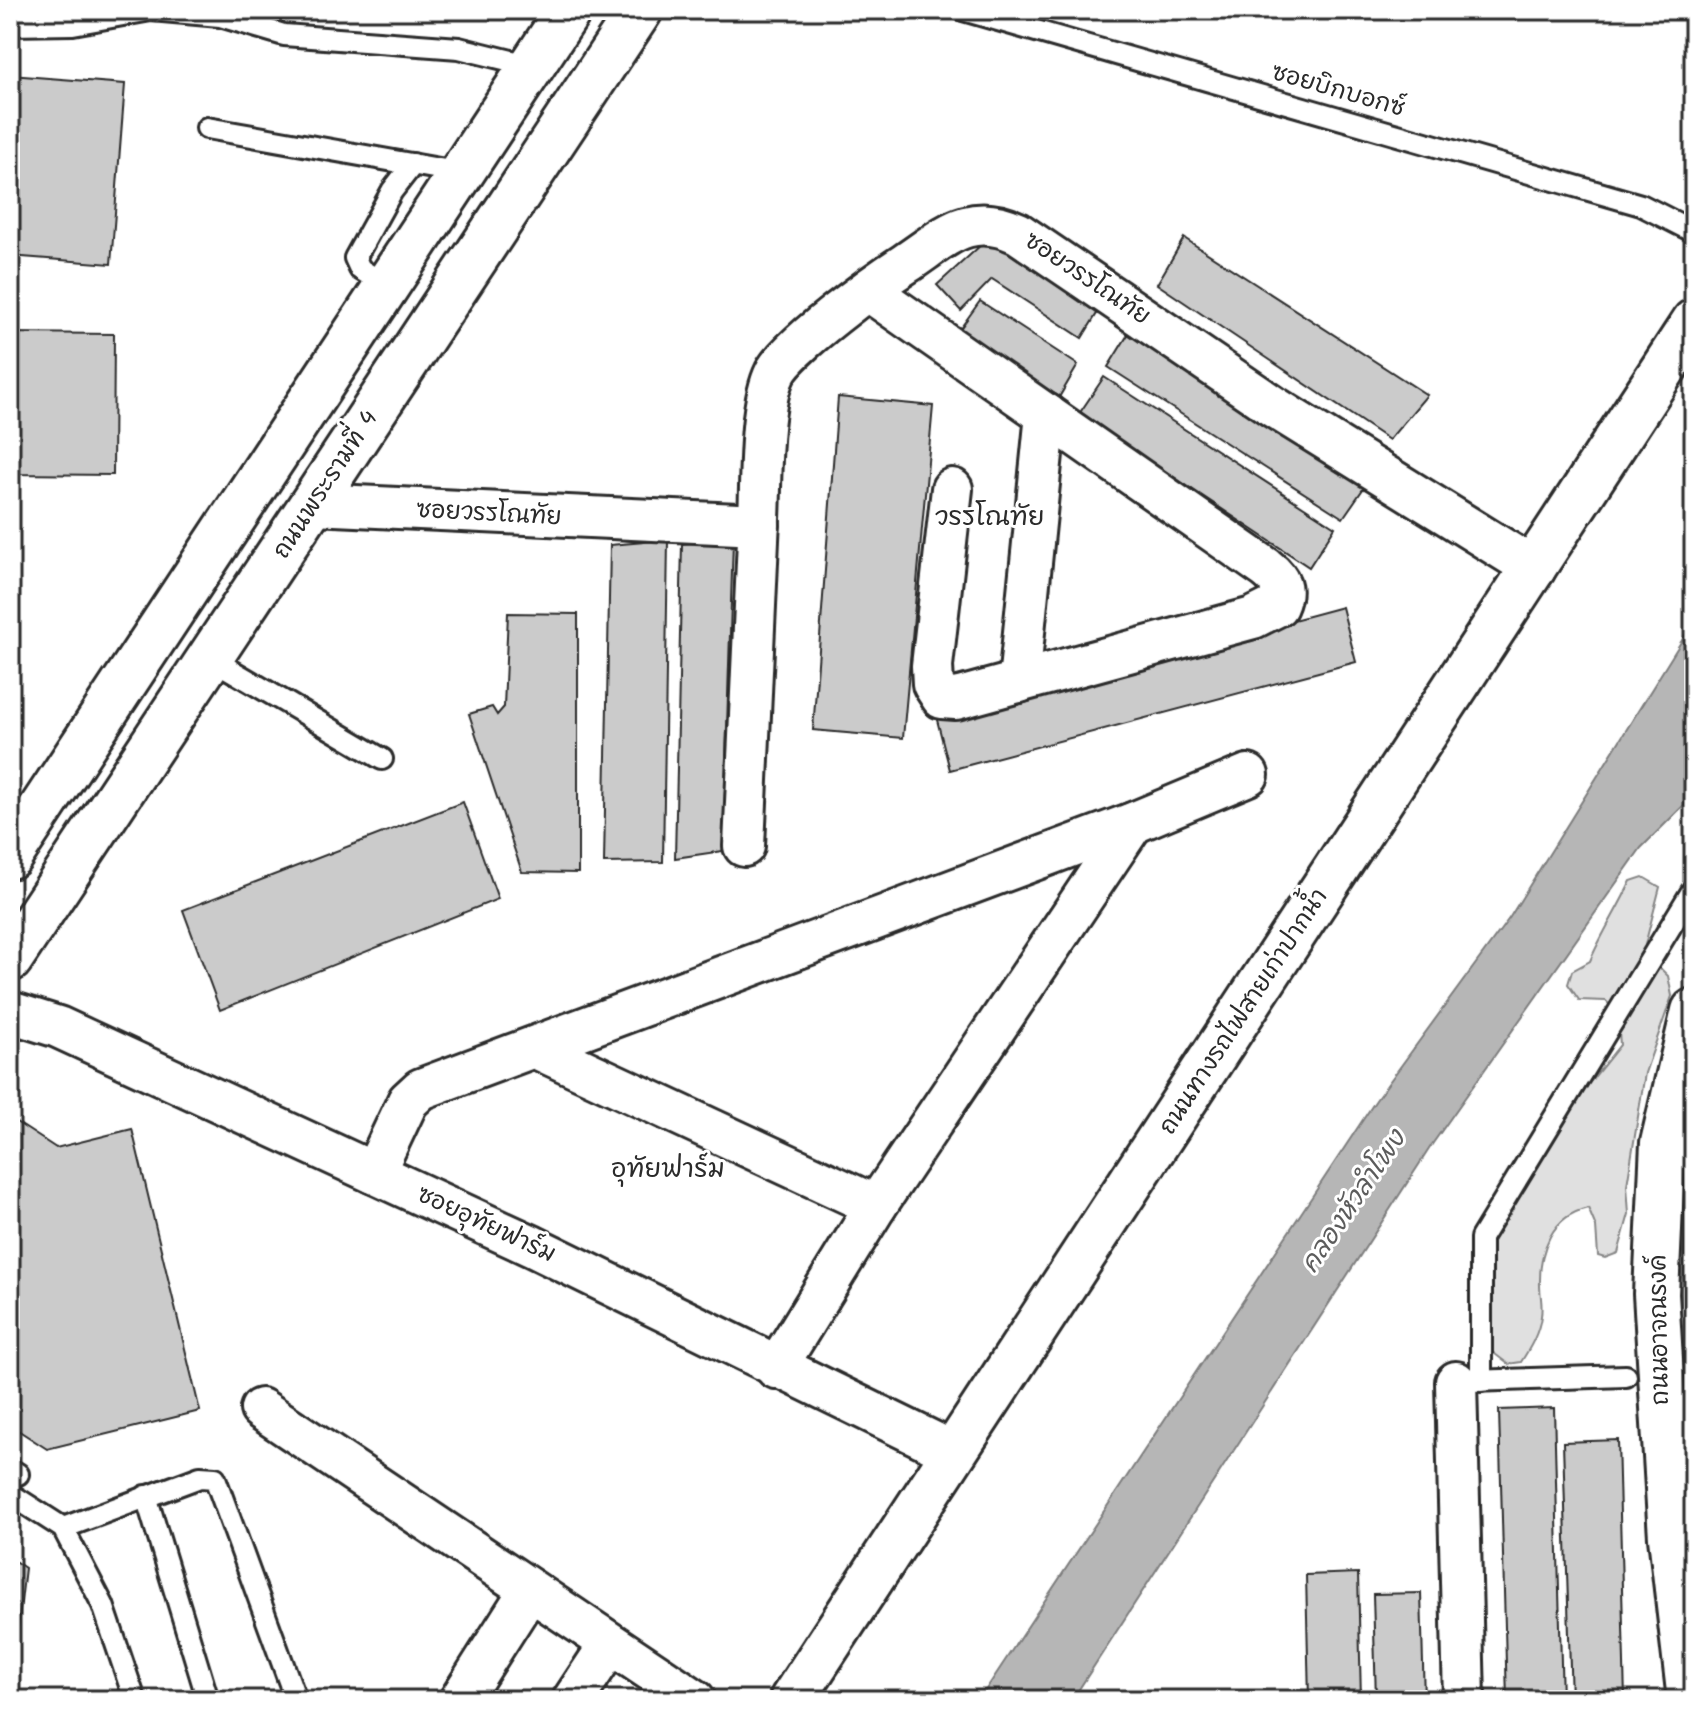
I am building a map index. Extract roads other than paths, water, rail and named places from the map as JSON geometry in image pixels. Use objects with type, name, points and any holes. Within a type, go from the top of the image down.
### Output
[{"type":"main road","points":[[10,856],[569,10]]},
{"type":"main road","name":"ถนนพระรามที่ 4","points":[[10,959],[640,10]]},
{"type":"main road","name":"ถนนทางรถไฟสายเก่าปากน้ำ","points":[[792,1700],[1694,322]]},
{"type":"main road","points":[[352,340],[399,373]]},
{"type":"main road","name":"ถนนอาจณรงค์","points":[[1690,1700],[1671,1537],[1656,1294],[1663,1143],[1694,1011]]},
{"type":"street","name":"ซอยวรรโณทัย","points":[[744,846],[762,451],[774,375],[792,353],[869,291],[959,228],[979,221],[998,224],[1018,233],[1274,407],[1535,569]]},
{"type":"street","points":[[869,291],[1266,568],[1276,576],[1281,597],[1277,606],[1253,618],[956,699],[942,698],[933,684],[952,489]]},
{"type":"street","points":[[1019,682],[1046,414]]},
{"type":"street","name":"ซอยวรรโณทัย","points":[[314,504],[759,525]]},
{"type":"street","points":[[374,1173],[408,1101],[421,1089],[1133,823],[1248,775]]},
{"type":"street","points":[[776,1368],[876,1206],[1133,823]]},
{"type":"street","name":"ซอยอุทัยฟาร์ม","points":[[10,1012],[58,1027],[532,1246],[955,1453]]},
{"type":"street","points":[[536,1048],[876,1206]]},
{"type":"street","points":[[1464,1700],[1468,1381]]},
{"type":"street","points":[[261,1409],[695,1700]]},
{"type":"street","points":[[460,1700],[530,1590]]},
{"type":"street","points":[[573,1700],[610,1644]]},
{"type":"lane","points":[[10,25],[73,24],[151,10],[220,16],[284,35],[459,48],[532,66]]},
{"type":"lane","name":"ซอยบิกบอกซ์","points":[[963,10],[1641,205],[1694,232]]},
{"type":"lane","points":[[207,128],[462,173]]},
{"type":"lane","points":[[387,286],[360,269],[355,258],[392,191],[413,164]]},
{"type":"lane","points":[[212,659],[382,759]]},
{"type":"lane","points":[[1626,1376],[1468,1381],[1481,1238],[1694,888]]},
{"type":"lane","points":[[63,1528],[211,1475],[220,1484],[296,1700]]},
{"type":"lane","points":[[13,1479],[63,1528],[103,1605],[135,1700]]},
{"type":"lane","points":[[146,1496],[208,1700]]},
{"type":"water","name":"คลองหัวลำโพง","points":[[1694,621],[1694,795],[1641,848],[1433,1143],[1072,1700],[979,1700],[1376,1100],[1510,917]]},
{"type":"district","name":"วรรโณทัย","points":[[990,518]]},
{"type":"district","name":"อุทัยฟาร์ม","points":[[668,1170]]}]
